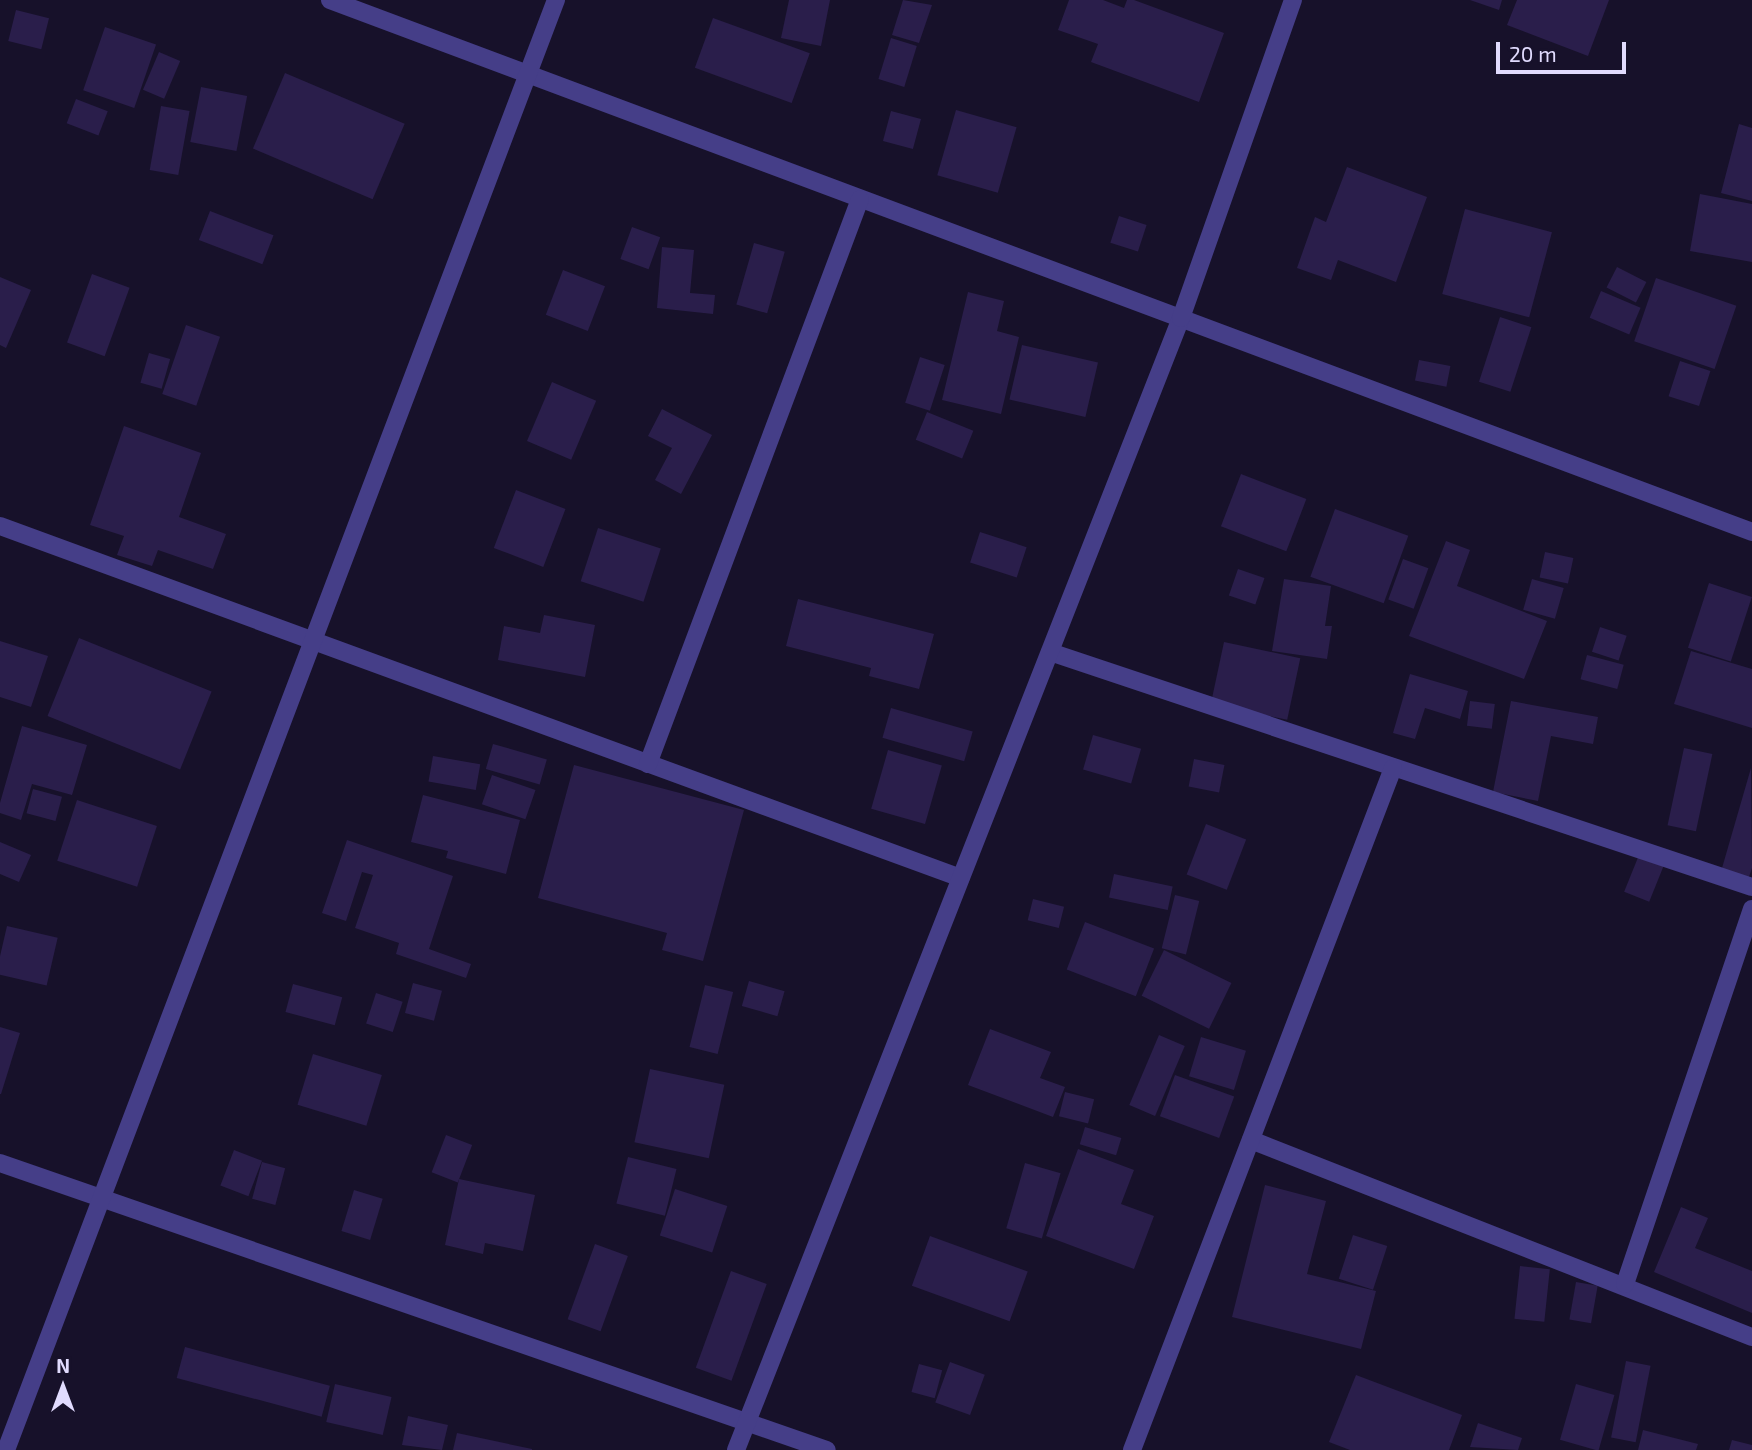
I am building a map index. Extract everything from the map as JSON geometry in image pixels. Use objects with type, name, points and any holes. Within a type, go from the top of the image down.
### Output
[{"type":"street","points":[[330,0],[1752,532]]},
{"type":"street","points":[[6,1450],[556,0]]},
{"type":"street","points":[[736,1450],[1181,318],[1293,0]]},
{"type":"street","points":[[648,764],[860,199]]},
{"type":"street","points":[[0,526],[961,878]]},
{"type":"street","points":[[1050,652],[1752,887]]},
{"type":"street","points":[[1132,1450],[1393,768]]},
{"type":"street","points":[[1625,1284],[1752,909]]},
{"type":"street","points":[[1251,1140],[1625,1284],[1752,1337]]},
{"type":"street","points":[[0,1163],[100,1201],[827,1450]]},
{"type":"building","points":[[789,0],[830,0],[821,46],[781,38]]},
{"type":"building","points":[[903,0],[932,5],[919,43],[892,35]]},
{"type":"building","points":[[1069,0],[1103,0],[1124,8],[1127,0],[1134,0],[1224,33],[1199,102],[1091,62],[1098,44],[1058,30]]},
{"type":"building","points":[[1470,0],[1502,0],[1499,10]]},
{"type":"building","points":[[1517,0],[1609,0],[1588,56],[1507,25]]},
{"type":"building","points":[[16,10],[49,18],[41,49],[8,41]]},
{"type":"building","points":[[713,18],[810,53],[792,103],[695,68]]},
{"type":"building","points":[[105,27],[156,45],[134,108],[83,90]]},
{"type":"building","points":[[891,38],[917,46],[904,87],[878,79]]},
{"type":"building","points":[[159,52],[180,61],[164,99],[143,90]]},
{"type":"building","points":[[285,73],[405,124],[373,199],[253,148]]},
{"type":"building","points":[[201,87],[247,96],[236,151],[190,142]]},
{"type":"building","points":[[76,99],[108,111],[98,135],[67,123]]},
{"type":"building","points":[[161,106],[190,111],[178,175],[150,170]]},
{"type":"building","points":[[956,110],[1017,127],[998,193],[937,175]]},
{"type":"building","points":[[891,111],[921,119],[913,149],[883,141]]},
{"type":"building","points":[[1739,124],[1752,128],[1752,201],[1721,193]]},
{"type":"building","points":[[1347,167],[1427,197],[1396,282],[1338,260],[1331,280],[1297,268],[1315,217],[1326,222]]},
{"type":"building","points":[[1700,194],[1752,204],[1752,262],[1690,251]]},
{"type":"building","points":[[1465,209],[1552,232],[1529,317],[1442,294]]},
{"type":"building","points":[[210,211],[273,235],[262,264],[199,240]]},
{"type":"building","points":[[1119,216],[1147,225],[1138,252],[1110,243]]},
{"type":"building","points":[[632,227],[660,237],[649,269],[620,259]]},
{"type":"building","points":[[754,243],[785,252],[767,313],[736,305]]},
{"type":"building","points":[[662,247],[694,250],[690,293],[715,295],[713,314],[657,308]]},
{"type":"building","points":[[1617,267],[1646,282],[1636,302],[1607,287]]},
{"type":"building","points":[[563,270],[605,286],[588,331],[546,315]]},
{"type":"building","points":[[92,274],[130,288],[105,356],[67,343]]},
{"type":"building","points":[[0,277],[31,290],[6,348],[0,345]]},
{"type":"building","points":[[1656,278],[1736,306],[1715,369],[1634,341]]},
{"type":"building","points":[[1601,291],[1641,308],[1629,334],[1590,318]]},
{"type":"building","points":[[968,292],[1004,301],[997,331],[1019,337],[1001,414],[942,400]]},
{"type":"building","points":[[1500,317],[1531,327],[1510,392],[1479,382]]},
{"type":"building","points":[[186,325],[220,337],[196,406],[162,394]]},
{"type":"building","points":[[1022,345],[1098,363],[1085,417],[1009,400]]},
{"type":"building","points":[[149,353],[170,359],[162,389],[140,383]]},
{"type":"building","points":[[920,357],[945,365],[930,411],[905,403]]},
{"type":"building","points":[[1419,360],[1450,366],[1446,387],[1415,381]]},
{"type":"building","points":[[1680,361],[1710,371],[1699,406],[1669,396]]},
{"type":"building","points":[[552,382],[596,401],[571,460],[527,441]]},
{"type":"building","points":[[662,409],[712,435],[681,494],[655,480],[672,448],[648,436]]},
{"type":"building","points":[[927,412],[973,431],[962,459],[916,440]]},
{"type":"building","points":[[124,426],[201,453],[179,517],[226,534],[213,569],[158,550],[152,566],[117,555],[124,536],[90,525]]},
{"type":"building","points":[[1241,474],[1306,499],[1286,551],[1221,526]]},
{"type":"building","points":[[516,490],[565,509],[543,567],[494,548]]},
{"type":"building","points":[[1335,509],[1408,536],[1384,603],[1310,577]]},
{"type":"building","points":[[598,528],[661,548],[643,602],[581,581]]},
{"type":"building","points":[[980,532],[1027,547],[1017,578],[970,562]]},
{"type":"building","points":[[1446,541],[1470,550],[1457,586],[1547,621],[1524,679],[1409,636]]},
{"type":"building","points":[[1545,552],[1573,558],[1568,583],[1540,577]]},
{"type":"building","points":[[1403,559],[1428,568],[1414,609],[1388,599]]},
{"type":"building","points":[[1238,569],[1264,578],[1255,605],[1229,595]]},
{"type":"building","points":[[1284,579],[1331,586],[1325,626],[1332,626],[1327,659],[1272,651]]},
{"type":"building","points":[[1532,579],[1564,588],[1555,619],[1523,610]]},
{"type":"building","points":[[1709,583],[1752,597],[1731,662],[1688,648]]},
{"type":"building","points":[[798,599],[934,634],[919,689],[869,676],[871,668],[786,646]]},
{"type":"building","points":[[544,615],[595,625],[585,677],[498,660],[504,626],[540,633]]},
{"type":"building","points":[[1600,627],[1627,636],[1619,660],[1592,652]]},
{"type":"building","points":[[79,638],[212,692],[180,769],[48,716]]},
{"type":"building","points":[[0,641],[48,656],[31,707],[0,697]]},
{"type":"building","points":[[1224,642],[1300,658],[1287,720],[1211,704]]},
{"type":"building","points":[[1691,651],[1752,669],[1752,728],[1674,704]]},
{"type":"building","points":[[1587,655],[1624,665],[1617,689],[1581,679]]},
{"type":"building","points":[[1410,674],[1468,691],[1460,719],[1425,708],[1415,739],[1393,733]]},
{"type":"building","points":[[1470,701],[1495,704],[1492,729],[1467,726]]},
{"type":"building","points":[[1511,701],[1598,717],[1593,744],[1551,736],[1538,801],[1493,792]]},
{"type":"building","points":[[891,708],[973,731],[964,761],[882,738]]},
{"type":"building","points":[[22,726],[87,745],[72,795],[32,784],[21,820],[0,813],[0,803]]},
{"type":"building","points":[[1093,735],[1141,749],[1131,783],[1083,770]]},
{"type":"building","points":[[493,744],[547,759],[540,784],[486,769]]},
{"type":"building","points":[[1684,748],[1712,754],[1696,831],[1668,825]]},
{"type":"building","points":[[888,750],[942,765],[925,824],[871,809]]},
{"type":"building","points":[[433,756],[480,764],[476,790],[428,782]]},
{"type":"building","points":[[1194,759],[1224,765],[1219,792],[1189,786]]},
{"type":"building","points":[[574,765],[744,810],[703,961],[662,950],[667,933],[538,898]]},
{"type":"building","points":[[1751,768],[1752,868],[1747,883],[1720,875]]},
{"type":"building","points":[[492,775],[535,790],[525,819],[482,804]]},
{"type":"building","points":[[33,789],[62,797],[56,821],[27,813]]},
{"type":"building","points":[[423,795],[520,820],[506,874],[446,858],[448,851],[411,842]]},
{"type":"building","points":[[77,800],[157,826],[137,887],[57,861]]},
{"type":"building","points":[[1206,824],[1246,839],[1227,890],[1187,874]]},
{"type":"building","points":[[347,840],[453,876],[429,949],[471,964],[466,978],[396,954],[399,943],[355,928],[373,875],[362,872],[346,921],[322,913]]},
{"type":"building","points":[[0,842],[31,855],[19,882],[0,874]]},
{"type":"building","points":[[1641,850],[1666,860],[1649,902],[1624,892]]},
{"type":"building","points":[[1114,874],[1173,886],[1168,910],[1109,897]]},
{"type":"building","points":[[1175,895],[1199,901],[1186,954],[1162,948]]},
{"type":"building","points":[[1033,899],[1064,907],[1059,928],[1028,920]]},
{"type":"building","points":[[1085,922],[1154,949],[1136,996],[1067,970]]},
{"type":"building","points":[[7,926],[58,938],[47,985],[0,975],[0,956]]},
{"type":"building","points":[[1164,950],[1231,983],[1209,1029],[1142,996]]},
{"type":"building","points":[[749,981],[785,991],[777,1016],[742,1006]]},
{"type":"building","points":[[413,983],[442,991],[434,1021],[405,1013]]},
{"type":"building","points":[[293,984],[342,997],[335,1025],[285,1012]]},
{"type":"building","points":[[705,985],[733,992],[718,1054],[690,1047]]},
{"type":"building","points":[[376,993],[403,1002],[393,1032],[366,1023]]},
{"type":"building","points":[[0,1027],[20,1033],[1,1094],[0,1094]]},
{"type":"building","points":[[990,1029],[1051,1052],[1040,1078],[1065,1087],[1053,1117],[968,1085]]},
{"type":"building","points":[[1159,1035],[1185,1046],[1155,1116],[1129,1105]]},
{"type":"building","points":[[1201,1037],[1246,1051],[1234,1090],[1189,1076]]},
{"type":"building","points":[[313,1054],[382,1075],[366,1126],[298,1105]]},
{"type":"building","points":[[650,1069],[724,1085],[709,1158],[634,1142]]},
{"type":"building","points":[[1175,1075],[1234,1097],[1219,1138],[1160,1116]]},
{"type":"building","points":[[1065,1092],[1094,1099],[1088,1124],[1059,1116]]},
{"type":"building","points":[[1085,1127],[1121,1138],[1116,1155],[1080,1144]]},
{"type":"building","points":[[446,1135],[472,1145],[458,1182],[432,1172]]},
{"type":"building","points":[[1078,1149],[1134,1170],[1121,1204],[1154,1216],[1134,1269],[1046,1236]]},
{"type":"building","points":[[234,1150],[262,1161],[248,1196],[220,1185]]},
{"type":"building","points":[[628,1157],[677,1169],[665,1216],[616,1204]]},
{"type":"building","points":[[262,1162],[285,1168],[275,1205],[252,1199]]},
{"type":"building","points":[[1025,1163],[1061,1173],[1042,1239],[1006,1228]]},
{"type":"building","points":[[459,1179],[535,1195],[523,1251],[485,1243],[483,1254],[445,1245]]},
{"type":"building","points":[[1265,1185],[1326,1201],[1307,1274],[1376,1291],[1361,1349],[1232,1317]]},
{"type":"building","points":[[675,1189],[727,1206],[712,1253],[660,1236]]},
{"type":"building","points":[[354,1190],[383,1199],[370,1240],[341,1231]]},
{"type":"building","points":[[1681,1207],[1708,1218],[1695,1248],[1752,1271],[1752,1313],[1654,1272]]},
{"type":"building","points":[[1353,1235],[1387,1246],[1373,1290],[1339,1279]]},
{"type":"building","points":[[930,1236],[1028,1272],[1010,1321],[912,1286]]},
{"type":"building","points":[[595,1244],[628,1256],[601,1331],[568,1319]]},
{"type":"building","points":[[1520,1266],[1550,1269],[1544,1322],[1514,1319]]},
{"type":"building","points":[[731,1271],[767,1284],[731,1381],[696,1368]]},
{"type":"building","points":[[1576,1282],[1598,1286],[1591,1323],[1569,1319]]},
{"type":"building","points":[[185,1347],[330,1386],[322,1417],[177,1378]]},
{"type":"building","points":[[1626,1361],[1651,1366],[1636,1442],[1611,1438]]},
{"type":"building","points":[[950,1362],[985,1375],[970,1415],[935,1402]]},
{"type":"building","points":[[919,1364],[942,1370],[935,1398],[911,1392]]},
{"type":"building","points":[[1356,1375],[1462,1415],[1449,1450],[1350,1450],[1329,1442]]},
{"type":"building","points":[[335,1384],[392,1397],[383,1435],[326,1422]]},
{"type":"building","points":[[1576,1384],[1614,1395],[1599,1450],[1560,1440]]},
{"type":"building","points":[[408,1416],[448,1425],[442,1450],[402,1445]]},
{"type":"building","points":[[1478,1423],[1522,1438],[1518,1450],[1470,1447]]},
{"type":"building","points":[[1643,1430],[1698,1444],[1696,1450],[1638,1450]]},
{"type":"building","points":[[457,1433],[532,1449],[532,1450],[453,1450]]},
{"type":"building","points":[[1732,1440],[1752,1445],[1752,1450],[1729,1450]]}]
